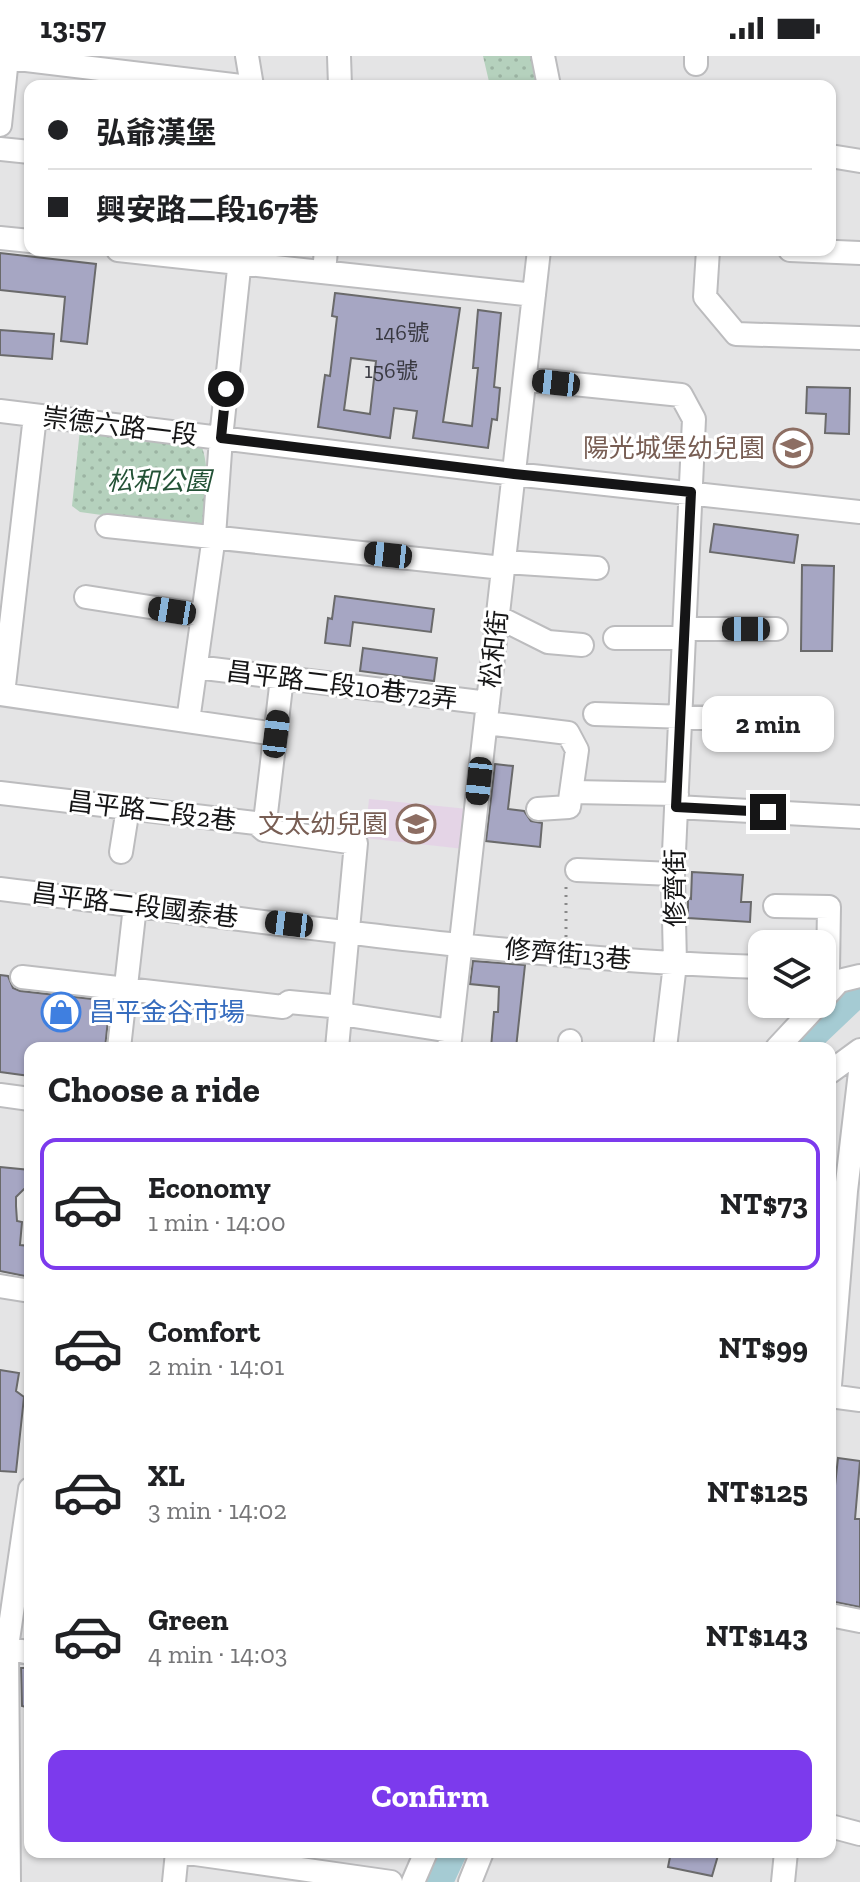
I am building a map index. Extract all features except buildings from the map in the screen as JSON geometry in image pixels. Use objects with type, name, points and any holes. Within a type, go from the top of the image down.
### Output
[{"type":"street","points":[[247,56],[251,80]]},
{"type":"street","points":[[339,56],[340,80]]},
{"type":"street","points":[[543,56],[548,80]]},
{"type":"street","points":[[0,125],[4,58],[190,80]]},
{"type":"street","points":[[0,149],[24,151]]},
{"type":"street","points":[[836,157],[860,161]]},
{"type":"street","points":[[0,238],[24,240]]},
{"type":"street","points":[[836,252],[860,253]]},
{"type":"street","points":[[188,721],[214,536],[221,438],[241,256],[325,261],[534,295]]},
{"type":"street","name":"松和街","points":[[450,1040],[538,256]]},
{"type":"street","points":[[708,256],[705,297],[736,334],[860,338]]},
{"type":"street","name":"修齊街","points":[[525,379],[681,395],[694,419],[673,874],[675,964],[666,1042]]},
{"type":"street","name":"崇德六路一段","points":[[0,411],[514,474],[860,512]]},
{"type":"street","points":[[35,416],[1,694],[276,734]]},
{"type":"street","points":[[107,526],[504,565],[597,568]]},
{"type":"street","points":[[86,597],[201,615]]},
{"type":"street","points":[[498,617],[548,642],[582,645]]},
{"type":"street","points":[[615,638],[776,629]]},
{"type":"street","name":"昌平路二段10巷72弄","points":[[196,667],[282,678],[487,713],[568,733],[577,750],[573,792]]},
{"type":"street","points":[[264,830],[282,678]]},
{"type":"street","points":[[595,714],[811,721]]},
{"type":"street","points":[[538,809],[569,807],[573,792],[860,817]]},
{"type":"street","name":"昌平路二段2巷","points":[[0,793],[256,823],[264,830],[356,843],[350,931]]},
{"type":"street","points":[[121,852],[128,808]]},
{"type":"street","points":[[572,874],[673,874]]},
{"type":"street","name":"昌平路二段國泰巷","points":[[0,889],[461,944]]},
{"type":"street","points":[[120,1042],[135,906]]},
{"type":"street","points":[[775,906],[829,907],[828,930]]},
{"type":"street","points":[[338,1042],[350,931]]},
{"type":"street","name":"修齊街13巷","points":[[461,944],[675,964],[748,967]]},
{"type":"street","points":[[836,971],[860,974]]},
{"type":"street","points":[[836,984],[860,974]]},
{"type":"street","points":[[22,977],[283,1007],[289,1002],[342,1011],[450,1040]]},
{"type":"street","points":[[783,1042],[805,1018]]},
{"type":"street","points":[[836,1068],[860,1050]]},
{"type":"street","points":[[836,1312],[860,1075]]},
{"type":"street","points":[[0,1095],[24,1098]]},
{"type":"street","points":[[839,1276],[860,1289]]},
{"type":"street","points":[[0,1286],[24,1290]]},
{"type":"street","points":[[836,1397],[860,1400]]},
{"type":"street","points":[[9,1882],[4,1647],[24,1518]]},
{"type":"street","points":[[836,1616],[860,1621]]},
{"type":"street","points":[[4,1647],[24,1652]]},
{"type":"street","points":[[836,1828],[860,1834]]},
{"type":"street","points":[[174,1882],[178,1858]]},
{"type":"street","points":[[221,1858],[391,1882]]},
{"type":"street","points":[[413,1882],[423,1858]]},
{"type":"street","points":[[470,1882],[480,1858]]},
{"type":"street","points":[[783,1882],[785,1858]]},
{"type":"path","points":[[566,941],[572,874]]},
{"type":"shaded area","name":"文太幼兒園","points":[[369,799],[468,809],[464,849],[365,838]]},
{"type":"green space","points":[[483,56],[537,56],[539,80],[489,80]]},
{"type":"green space","name":"松和公園","points":[[80,429],[201,444],[207,476],[203,529],[80,512],[72,506]]},
{"type":"waterway","points":[[807,1042],[860,992]]},
{"type":"waterway","points":[[440,1882],[451,1858]]},
{"type":"place","name":"陽光城堡幼兒園","points":[[793,448]]},
{"type":"place","name":"文太幼兒園","points":[[416,824]]},
{"type":"place","name":"昌平金谷市場","points":[[61,1012]]},
{"type":"route","points":[[226,389],[221,438],[691,492],[676,807],[768,812]]}]
